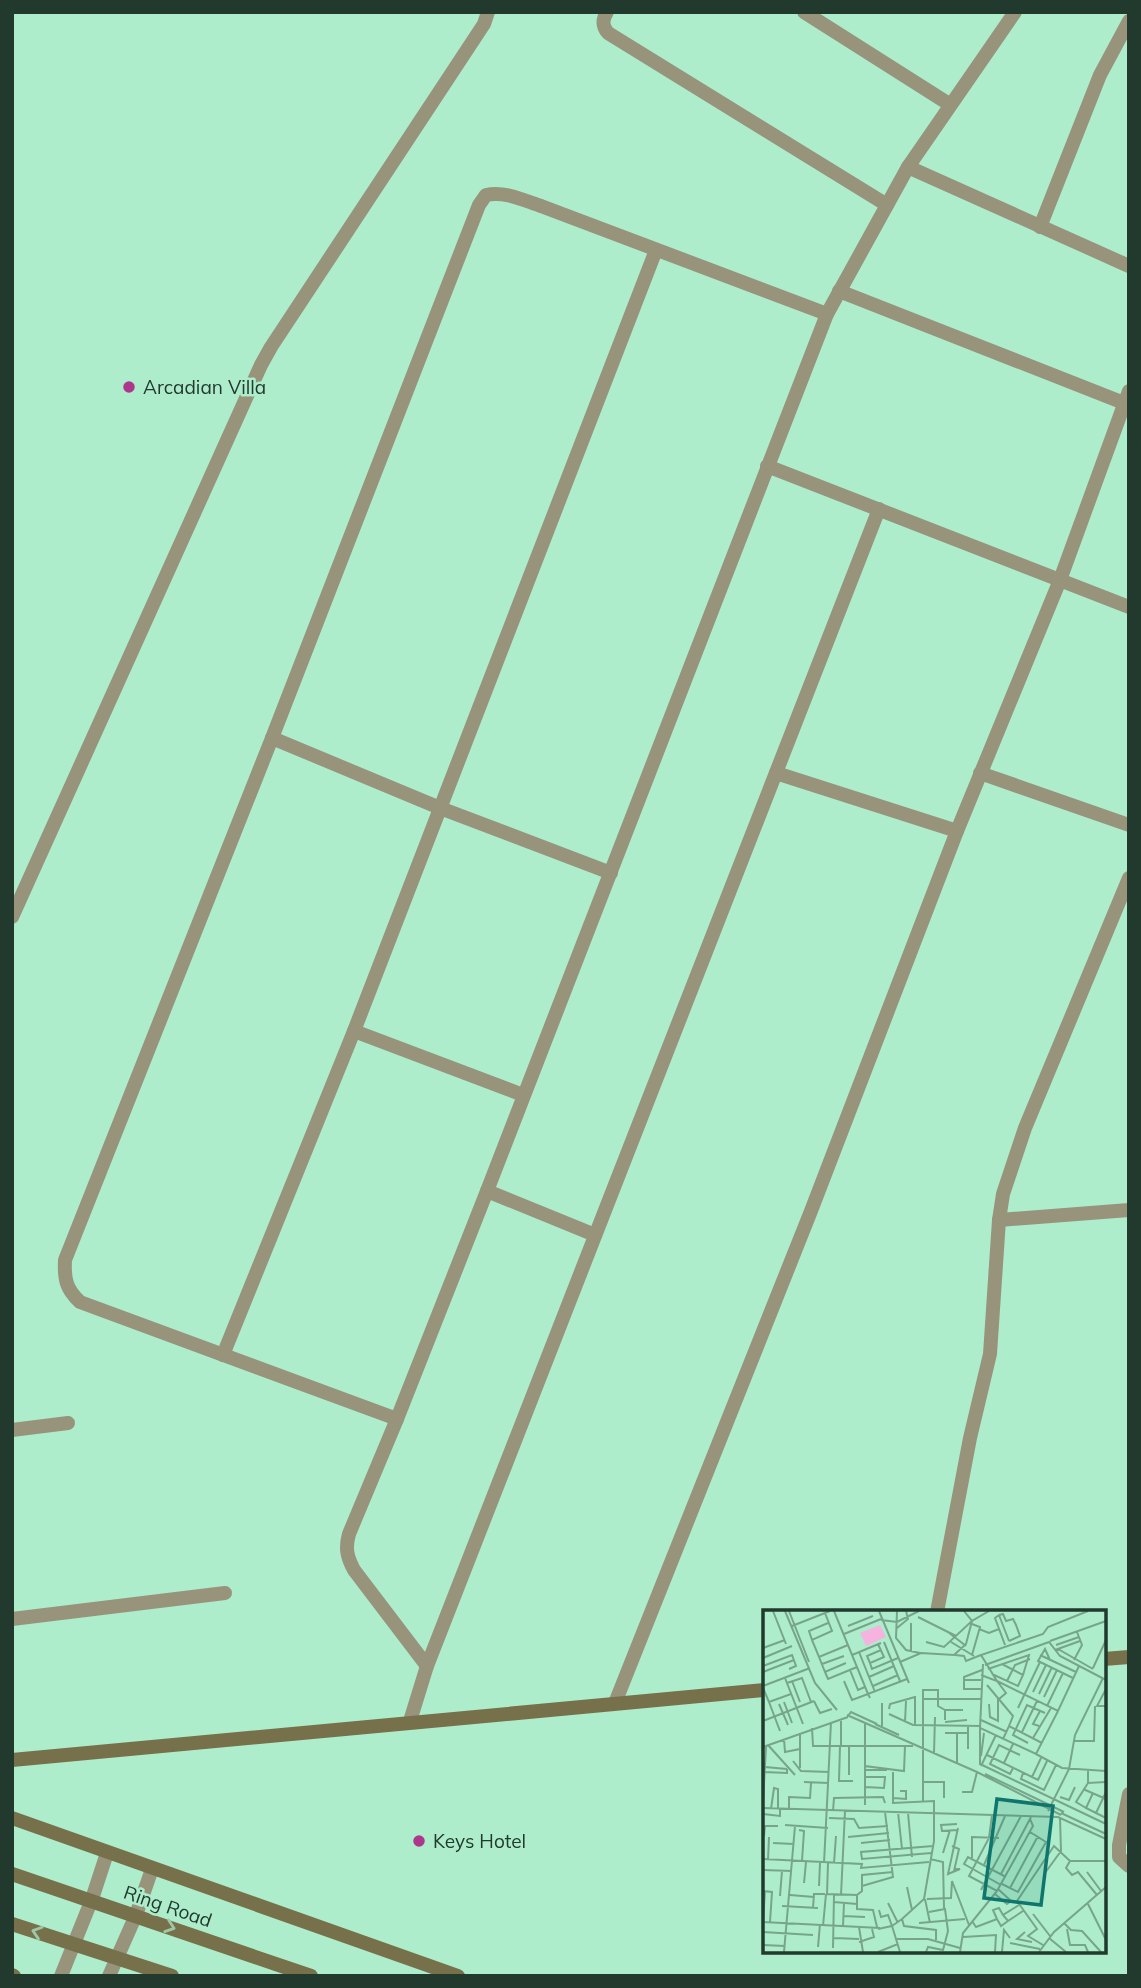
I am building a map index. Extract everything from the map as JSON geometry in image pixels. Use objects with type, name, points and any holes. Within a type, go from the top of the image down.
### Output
[{"type":"street","points":[[12,917],[261,365],[484,24],[488,12]]},
{"type":"street","points":[[607,12],[603,21],[608,33],[887,205]]},
{"type":"street","points":[[804,12],[949,104]]},
{"type":"street","points":[[427,1666],[354,1570],[345,1546],[349,1534],[487,1191],[827,314],[908,167],[1015,12]]},
{"type":"street","points":[[1040,227],[1100,75],[1129,21]]},
{"type":"street","points":[[908,167],[1129,266]]},
{"type":"street","points":[[397,1419],[80,1302],[69,1292],[64,1278],[65,1260],[479,205],[486,195],[506,195],[541,206],[827,314]]},
{"type":"street","points":[[223,1355],[354,1031],[656,250]]},
{"type":"street","points":[[615,1703],[806,1224],[957,831],[1060,580],[1127,399],[839,291]]},
{"type":"street","points":[[767,466],[1129,607]]},
{"type":"street","points":[[410,1721],[427,1666],[878,509]]},
{"type":"street","points":[[272,738],[440,808],[611,873]]},
{"type":"street","points":[[776,772],[957,831]]},
{"type":"street","points":[[980,773],[1129,825]]},
{"type":"street","points":[[937,1610],[970,1438],[990,1353],[1003,1194],[1025,1128],[1129,878]]},
{"type":"street","points":[[354,1031],[523,1095]]},
{"type":"street","points":[[487,1191],[594,1235]]},
{"type":"street","points":[[999,1220],[1129,1210]]},
{"type":"street","points":[[12,1430],[68,1423]]},
{"type":"street","points":[[12,1619],[225,1593]]},
{"type":"street","points":[[1106,1659],[1129,1657]]},
{"type":"street","points":[[12,1760],[763,1690]]},
{"type":"street","points":[[1129,1794],[1119,1845],[1119,1857],[1129,1866]]},
{"type":"street","points":[[12,1818],[458,1976]]},
{"type":"street","points":[[61,1976],[107,1853]]},
{"type":"street","points":[[109,1976],[136,1915],[152,1869]]},
{"type":"street","name":"Ring Road","points":[[12,1874],[92,1899],[311,1976]]},
{"type":"street","points":[[12,1924],[172,1976]]},
{"type":"place","name":"Arcadian Villa","points":[[129,387]]},
{"type":"place","name":"Keys Hotel","points":[[419,1841]]}]
